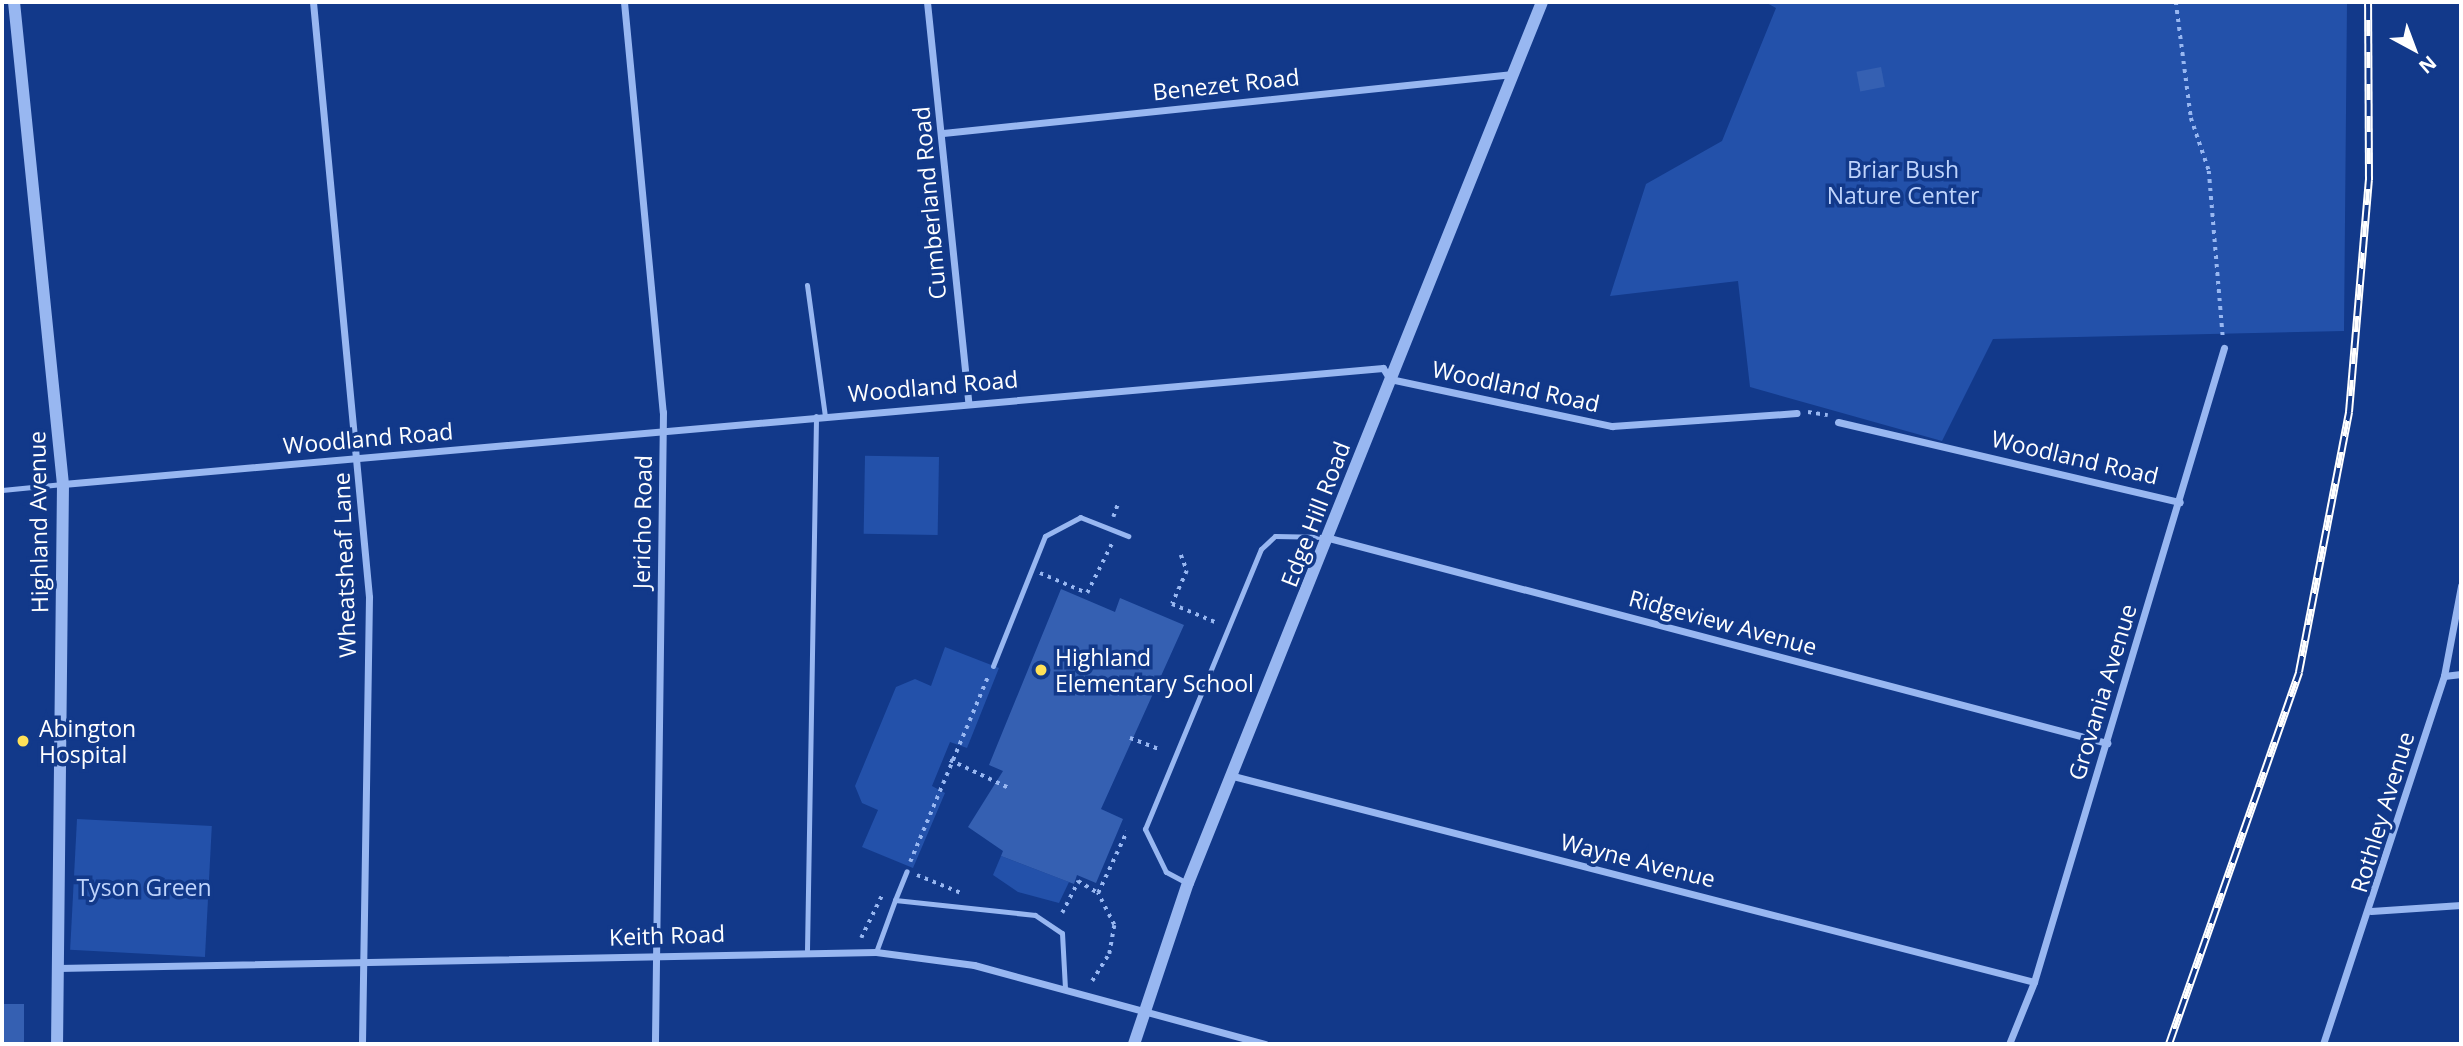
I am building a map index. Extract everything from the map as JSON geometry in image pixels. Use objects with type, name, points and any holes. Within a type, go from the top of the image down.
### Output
[{"type":"street","name":"Highland Avenue","points":[[14,2],[63,484],[57,1044]]},
{"type":"street","name":"Wheatsheaf Lane","points":[[313,2],[359,459],[369,597],[362,1044]]},
{"type":"street","name":"Jericho Road","points":[[624,2],[663,430],[655,1044]]},
{"type":"street","name":"Cumberland Road","points":[[927,2],[943,133],[968,402]]},
{"type":"street","name":"Edge Hill Road","points":[[1133,1044],[1188,883],[1329,538],[1542,2]]},
{"type":"street","name":"Benezet Road","points":[[943,133],[1513,74]]},
{"type":"street","name":"Grovania Avenue","points":[[2008,1044],[2034,982],[2108,743],[2224,348]]},
{"type":"street","name":"Woodland Road","points":[[63,484],[968,402],[1383,368],[1390,379],[1612,426],[1797,414]]},
{"type":"street","name":"Woodland Road","points":[[1838,422],[2180,502]]},
{"type":"street","name":"Ridgeview Avenue","points":[[1329,538],[2108,743]]},
{"type":"street","name":"Rothley Avenue","points":[[2323,1044],[2371,912],[2444,676],[2461,586]]},
{"type":"street","points":[[2444,676],[2461,674]]},
{"type":"street","name":"Wayne Avenue","points":[[1233,776],[2034,982]]},
{"type":"street","points":[[2371,912],[2461,905]]},
{"type":"street","name":"Keith Road","points":[[58,968],[656,956],[807,950],[876,952],[974,965],[1065,989],[1142,1014],[1265,1044]]},
{"type":"lane","points":[[807,285],[820,416],[807,950]]},
{"type":"lane","points":[[2,489],[63,484]]},
{"type":"lane","points":[[993,666],[1045,536],[1060,523],[1080,517],[1128,536]]},
{"type":"lane","points":[[1188,883],[1166,872],[1145,829],[1261,549],[1275,536],[1329,538]]},
{"type":"lane","points":[[876,952],[907,871]]},
{"type":"lane","points":[[895,900],[1035,915],[1062,933],[1065,989]]},
{"type":"path","points":[[2176,2],[2191,118],[2209,171],[2224,348]]},
{"type":"path","points":[[1797,414],[1816,411],[1838,422]]},
{"type":"path","points":[[1112,519],[1118,503]]},
{"type":"path","points":[[1032,569],[1087,593],[1113,542]]},
{"type":"path","points":[[1181,555],[1187,571],[1172,604],[1215,622]]},
{"type":"path","points":[[961,893],[907,871],[950,760],[993,666]]},
{"type":"path","points":[[1130,738],[1161,750]]},
{"type":"path","points":[[950,760],[1009,788]]},
{"type":"path","points":[[1098,893],[1127,831]]},
{"type":"path","points":[[1062,913],[1078,881],[1098,893],[1114,925],[1109,954],[1092,981]]},
{"type":"green space","name":"Briar Bush Nature Center","points":[[1765,2],[2347,2],[2344,331],[1993,339],[1942,441],[1750,387],[1738,281],[1610,296],[1646,184],[1722,141],[1776,8]]},
{"type":"green space","points":[[865,456],[939,457],[938,535],[864,534]]},
{"type":"green space","points":[[945,647],[999,668],[967,748],[950,742],[932,786],[945,793],[913,868],[862,847],[878,810],[862,803],[855,786],[896,687],[915,679],[931,686]]},
{"type":"green space","name":"Tyson Green","points":[[77,819],[212,826],[205,957],[70,950]]},
{"type":"green space","points":[[1001,856],[1069,882],[1059,903],[1018,892],[993,875]]},
{"type":"building","points":[[1881,67],[1885,87],[1860,91],[1856,72]]},
{"type":"building","points":[[1061,589],[1115,612],[1120,598],[1184,625],[1101,809],[1123,819],[1096,883],[1077,875],[1074,884],[1001,856],[1003,851],[968,827],[1003,771],[989,765]]},
{"type":"building","points":[[2,1004],[24,1004],[24,1044],[2,1044]]},
{"type":"railway","points":[[2169,1044],[2299,672],[2349,412],[2369,180],[2368,2]]},
{"type":"place","name":"Highland Elementary School","points":[[1041,670]]},
{"type":"place","name":"Abington Hospital","points":[[23,741]]}]
